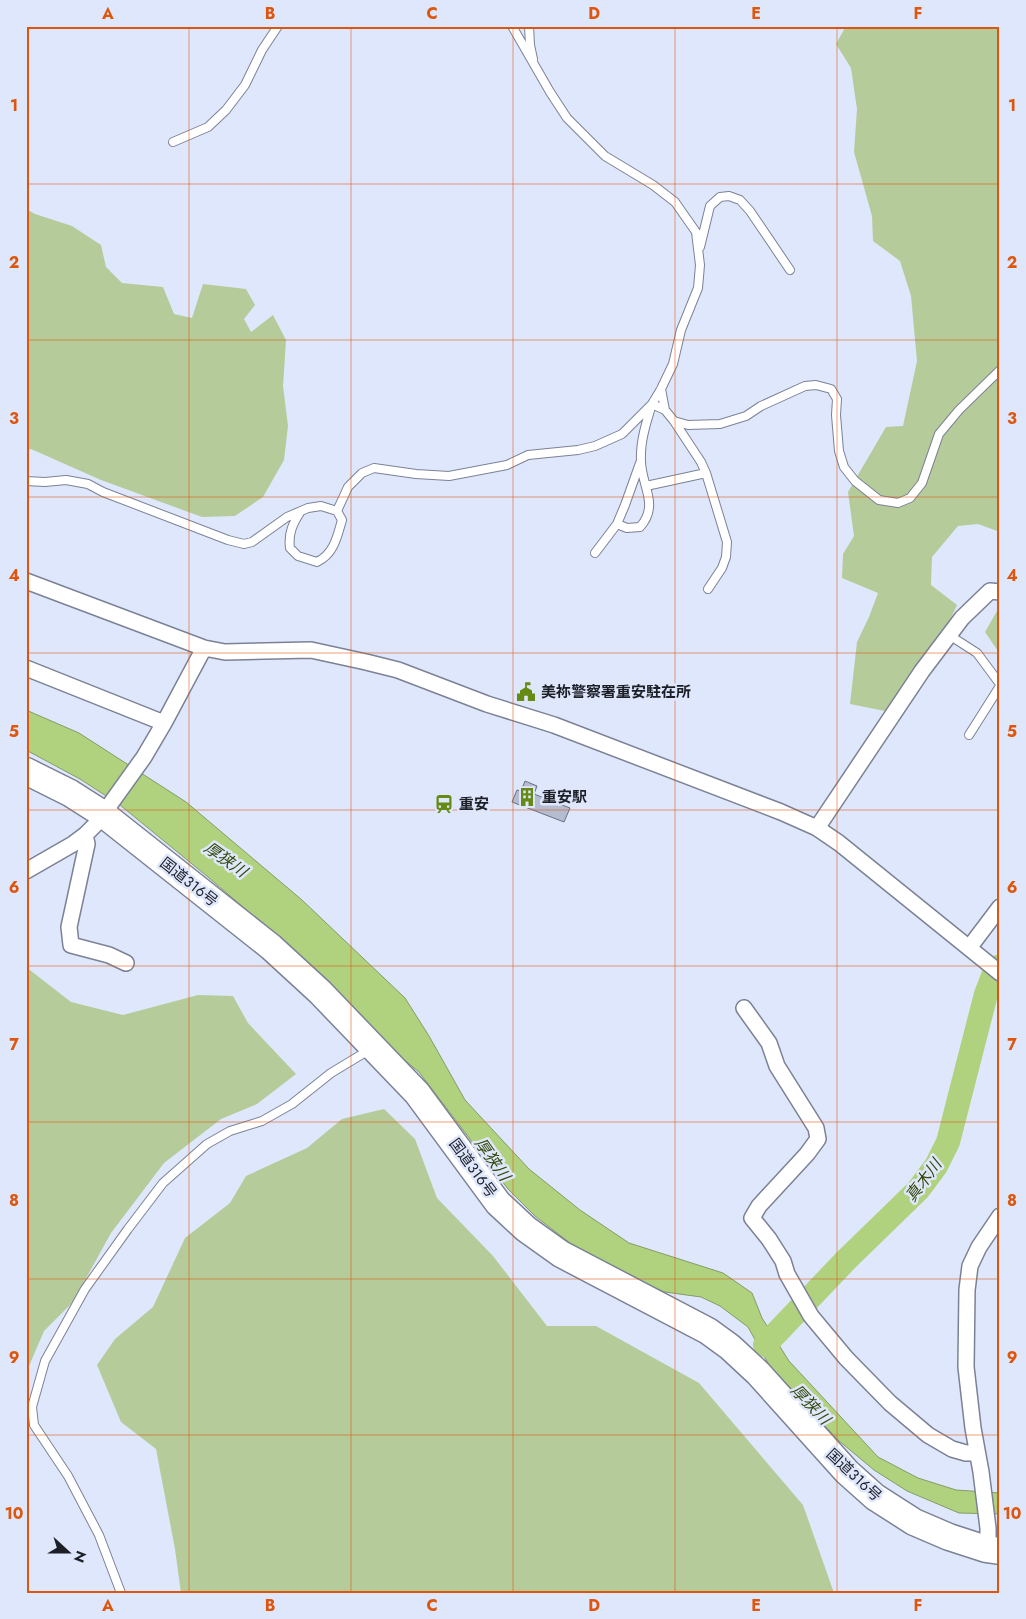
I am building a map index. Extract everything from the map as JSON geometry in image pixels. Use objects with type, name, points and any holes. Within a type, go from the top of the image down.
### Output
[{"type":"highway","name":"国道316号","points":[[26,771],[105,811],[271,947],[320,992],[417,1093],[498,1203],[526,1229],[560,1254],[708,1331],[730,1347],[758,1373],[847,1472],[876,1498],[914,1522],[949,1537],[991,1542]]},
{"type":"street","points":[[26,581],[204,648],[225,652],[311,650],[398,670],[487,704],[554,725],[781,812],[817,828],[839,843],[1000,973]]},
{"type":"street","points":[[817,828],[922,671],[962,618],[990,591],[1000,592]]},
{"type":"street","points":[[26,871],[85,836],[96,824],[144,757],[204,648]]},
{"type":"street","points":[[26,668],[164,723]]},
{"type":"street","points":[[85,836],[87,844],[69,927],[71,945],[110,955],[126,963]]},
{"type":"street","points":[[969,948],[1000,907]]},
{"type":"street","points":[[744,1008],[769,1042],[777,1066],[816,1128],[818,1138],[808,1154],[759,1206],[752,1218],[769,1238],[783,1261],[787,1274],[811,1316],[846,1358],[890,1403],[928,1435],[952,1449],[966,1453],[977,1453]]},
{"type":"street","points":[[991,1542],[966,1367],[967,1290],[970,1266],[1000,1216]]},
{"type":"lane","points":[[172,142],[208,127],[226,110],[245,85],[262,50],[278,26]]},
{"type":"lane","points":[[512,26],[535,68],[567,118],[605,156],[653,185],[675,202],[696,232],[699,251],[698,288],[681,330],[673,364],[652,404],[643,439],[640,463],[616,524],[595,553]]},
{"type":"lane","points":[[529,26],[530,45],[535,68]]},
{"type":"lane","points":[[699,251],[710,206],[720,197],[729,196],[740,200],[750,211],[790,270]]},
{"type":"lane","points":[[674,421],[688,425],[720,424],[746,416],[761,406],[805,386],[816,385],[831,389],[837,399],[836,415],[839,451],[844,467],[855,481],[879,500],[898,503],[910,498],[922,483],[939,434],[959,410],[1000,370]]},
{"type":"lane","points":[[661,388],[665,410]]},
{"type":"lane","points":[[652,404],[665,410],[701,462],[727,542],[726,557],[722,568],[708,589]]},
{"type":"lane","points":[[337,512],[348,487],[362,473],[374,468],[448,476],[507,465],[528,455],[578,450],[594,446],[622,434],[652,404]]},
{"type":"lane","points":[[616,524],[627,528],[640,527],[646,520],[650,509],[640,463]]},
{"type":"lane","points":[[646,486],[706,473]]},
{"type":"lane","points":[[26,481],[66,480],[88,484],[103,492],[228,540],[244,544],[252,542],[287,517],[301,511],[308,508],[321,506],[337,512],[342,520],[334,546],[326,558],[317,562],[298,556],[290,548],[289,538],[292,526],[301,511]]},
{"type":"lane","points":[[949,635],[977,653],[1000,685],[969,735]]},
{"type":"lane","points":[[121,1593],[99,1535],[68,1476],[34,1425],[32,1407],[44,1361],[85,1289],[163,1182],[207,1144],[230,1131],[262,1122],[292,1104],[331,1073],[373,1047]]},
{"type":"shaded area","points":[[846,26],[1000,26],[1000,532],[978,524],[958,526],[932,557],[931,585],[957,605],[942,637],[885,711],[850,704],[857,642],[878,593],[842,578],[843,554],[854,536],[848,492],[886,427],[903,426],[917,361],[911,296],[900,261],[873,241],[872,216],[854,152],[857,109],[851,68],[836,44]]},
{"type":"shaded area","points":[[26,209],[35,214],[72,226],[101,245],[106,267],[122,283],[163,287],[174,314],[192,318],[203,284],[246,289],[255,305],[244,319],[251,332],[273,315],[286,340],[283,386],[288,426],[284,460],[263,497],[235,516],[202,517],[101,480],[31,449],[26,450]]},
{"type":"shaded area","points":[[997,611],[1000,612],[1000,654],[985,632]]},
{"type":"shaded area","points":[[26,967],[71,1002],[123,1015],[198,995],[233,996],[248,1023],[296,1074],[257,1104],[221,1119],[164,1163],[111,1233],[73,1302],[44,1331],[26,1373]]},
{"type":"shaded area","points":[[384,1109],[415,1139],[437,1198],[493,1256],[547,1326],[596,1326],[699,1383],[803,1505],[834,1593],[181,1593],[175,1549],[156,1449],[121,1422],[97,1365],[115,1339],[153,1307],[185,1238],[230,1203],[246,1176],[307,1148],[342,1119]]},
{"type":"water","name":"厚狭川","points":[[26,710],[79,733],[186,802],[302,900],[405,998],[465,1100],[529,1169],[580,1210],[629,1243],[723,1273],[752,1293],[762,1318],[789,1361],[878,1457],[918,1478],[956,1490],[1000,1493],[1000,1514],[959,1513],[907,1491],[874,1470],[838,1440],[769,1365],[748,1327],[720,1306],[701,1297],[665,1292],[624,1275],[570,1243],[535,1216],[508,1189],[419,1072],[384,1043],[298,954],[120,805],[80,779],[26,750]]},
{"type":"building","points":[[525,781],[537,786],[534,794],[570,808],[564,822],[512,802],[517,790],[521,791]]},
{"type":"waterway","name":"真木川","points":[[765,1345],[846,1260],[918,1190],[936,1166],[948,1142],[986,994],[993,976],[1000,966]]},
{"type":"place","name":"美祢警察署重安駐在所","points":[[526,692]]},
{"type":"place","name":"重安駅","points":[[527,797]]},
{"type":"place","name":"重安","points":[[444,804]]}]
